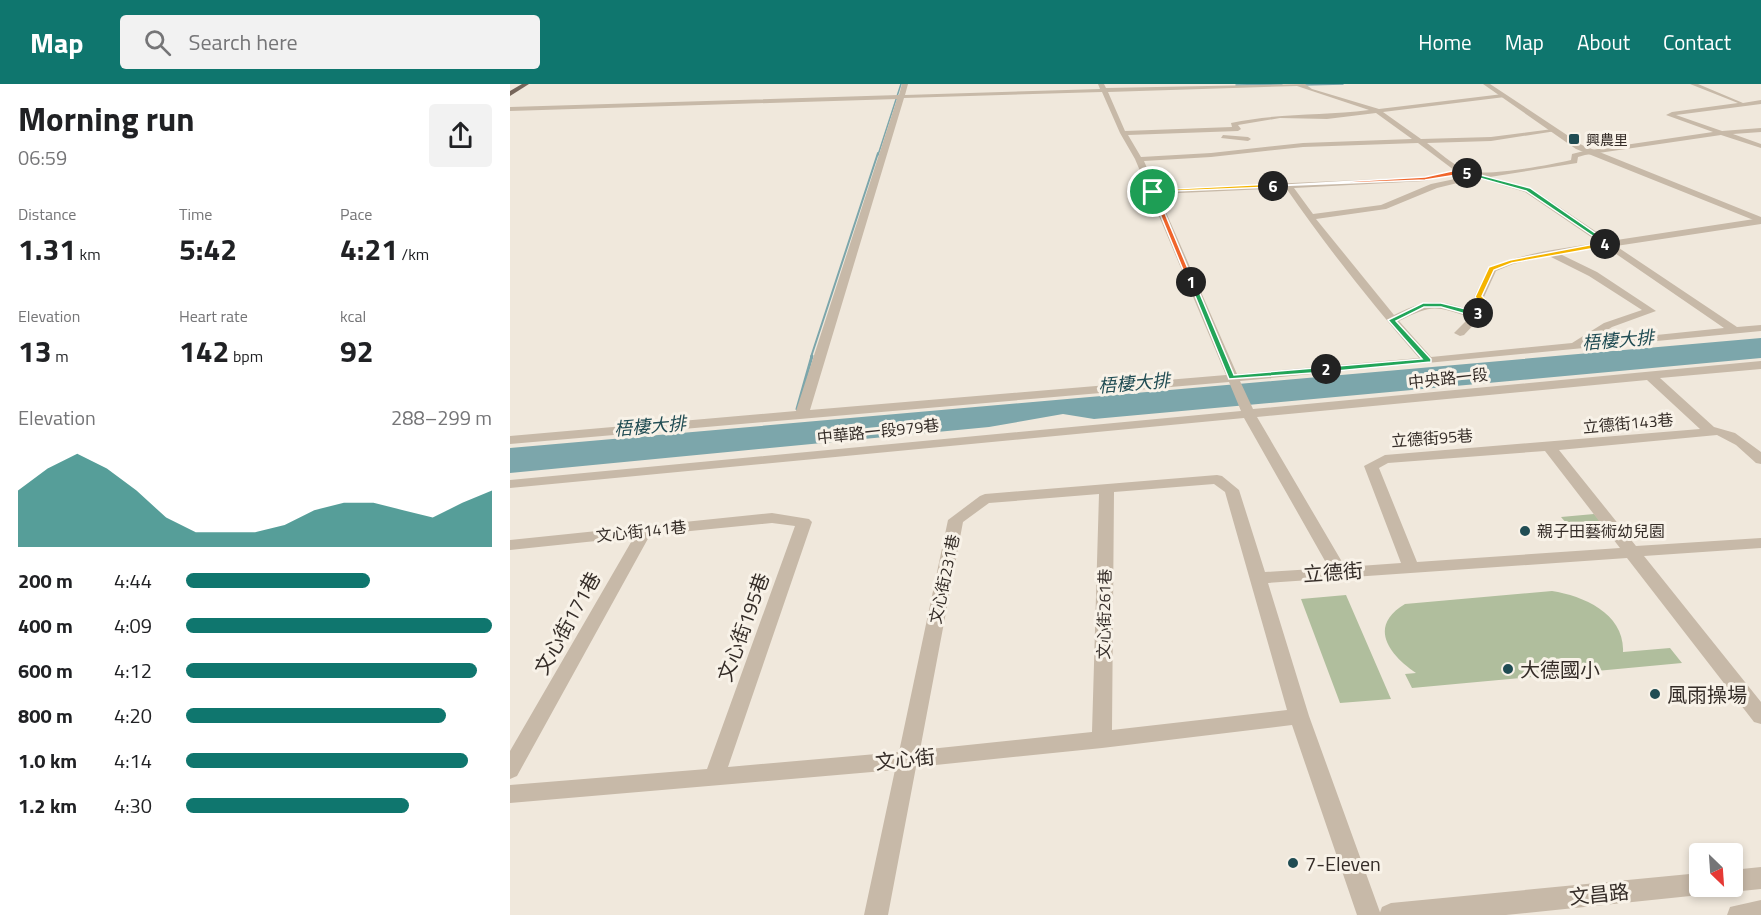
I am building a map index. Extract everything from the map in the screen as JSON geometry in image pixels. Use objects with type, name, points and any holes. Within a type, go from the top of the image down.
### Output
[{"type":"main road","points":[[510,94],[526,84]]},
{"type":"street","points":[[802,414],[905,84]]},
{"type":"street","points":[[510,109],[901,97],[1103,87],[1300,84],[1310,90],[1376,110],[1461,171],[1528,190],[1733,329]]},
{"type":"street","points":[[1486,84],[1580,147],[1761,220]]},
{"type":"street","points":[[1693,84],[1744,103]]},
{"type":"street","points":[[1103,87],[1123,133],[1139,159],[1250,415],[1339,570]]},
{"type":"street","points":[[1123,133],[1238,129],[1233,124],[1280,116],[1327,117],[1503,96]]},
{"type":"street","points":[[1761,102],[1669,115],[1761,146]]},
{"type":"street","points":[[1259,129],[1274,124],[1280,116]]},
{"type":"street","points":[[1212,130],[1224,138],[1248,139]]},
{"type":"street","points":[[1309,217],[1383,207],[1434,186],[1477,176],[1552,166],[1574,161],[1575,156],[1720,133],[1761,130]]},
{"type":"street","points":[[1139,159],[1303,146],[1491,139],[1553,131]]},
{"type":"street","points":[[1153,192],[1425,179],[1461,171]]},
{"type":"street","points":[[1288,185],[1309,217],[1428,361]]},
{"type":"street","points":[[1460,333],[1487,305],[1479,297],[1492,268],[1550,253],[1761,220]]},
{"type":"street","points":[[1550,253],[1593,274],[1651,311],[1608,325],[1572,347]]},
{"type":"street","points":[[1392,320],[1423,305],[1441,305],[1476,315]]},
{"type":"street","points":[[510,440],[1428,361],[1761,328]]},
{"type":"street","name":"中央路一段","points":[[1250,415],[1761,365]]},
{"type":"street","name":"立德街143巷","points":[[1650,376],[1710,431]]},
{"type":"street","name":"中華路一段979巷","points":[[510,484],[1028,433],[1250,415]]},
{"type":"street","name":"立德街143巷","points":[[1498,451],[1710,431],[1730,434],[1761,460]]},
{"type":"street","points":[[1549,447],[1761,716]]},
{"type":"street","name":"立德街95巷","points":[[1411,566],[1371,466],[1385,459],[1498,451]]},
{"type":"street","name":"文心街231巷","points":[[876,915],[956,520],[985,499],[1217,479],[1232,490],[1260,578]]},
{"type":"street","name":"文心街261巷","points":[[1102,740],[1107,488]]},
{"type":"street","name":"文心街141巷","points":[[510,545],[772,518]]},
{"type":"street","name":"文心街195巷","points":[[714,778],[804,522],[772,518]]},
{"type":"street","name":"文心街171巷","points":[[510,770],[645,531]]},
{"type":"street","name":"立德街","points":[[1260,578],[1339,570],[1761,543]]},
{"type":"street","points":[[1260,578],[1299,716],[1369,915]]},
{"type":"street","name":"文心街","points":[[510,794],[714,778],[1102,740],[1299,716]]},
{"type":"street","points":[[1743,880],[1761,878]]},
{"type":"street","name":"文昌路","points":[[1391,915],[1689,885]]},
{"type":"street","points":[[1739,915],[1761,912]]},
{"type":"green space","points":[[1594,514],[1613,536],[1579,538],[1561,517]]},
{"type":"green space","points":[[1552,591],[1589,602],[1610,617],[1622,639],[1623,652],[1670,648],[1682,663],[1412,688],[1405,674],[1416,673],[1397,657],[1386,640],[1387,621],[1405,604]]},
{"type":"green space","points":[[1346,595],[1391,699],[1340,703],[1301,599]]},
{"type":"water","points":[[1761,338],[1761,358],[1094,419],[1063,414],[989,427],[510,473],[510,448]]},
{"type":"waterway","points":[[878,155],[901,84]]},
{"type":"waterway","points":[[1236,85],[1282,84]]},
{"type":"waterway","points":[[1302,85],[1343,84]]},
{"type":"waterway","points":[[811,357],[878,153]]},
{"type":"waterway","points":[[797,409],[812,356]]},
{"type":"place","name":"興農里","points":[[1574,139]]},
{"type":"place","name":"親子田藝術幼兒園","points":[[1525,531]]},
{"type":"place","name":"大德國小","points":[[1508,669]]},
{"type":"place","name":"風雨操場","points":[[1655,694]]},
{"type":"place","name":"7-Eleven","points":[[1293,863]]},
{"type":"route","points":[[1461,171],[1528,190],[1608,244],[1550,253],[1492,268],[1479,297],[1487,305],[1476,315],[1441,305],[1423,305],[1392,320],[1428,361],[1232,377],[1153,192],[1425,179],[1461,171]]},
{"type":"water label","name":"梧棲大排","points":[[1618,340]]},
{"type":"water label","name":"梧棲大排","points":[[1134,383]]},
{"type":"water label","name":"梧棲大排","points":[[650,426]]}]
